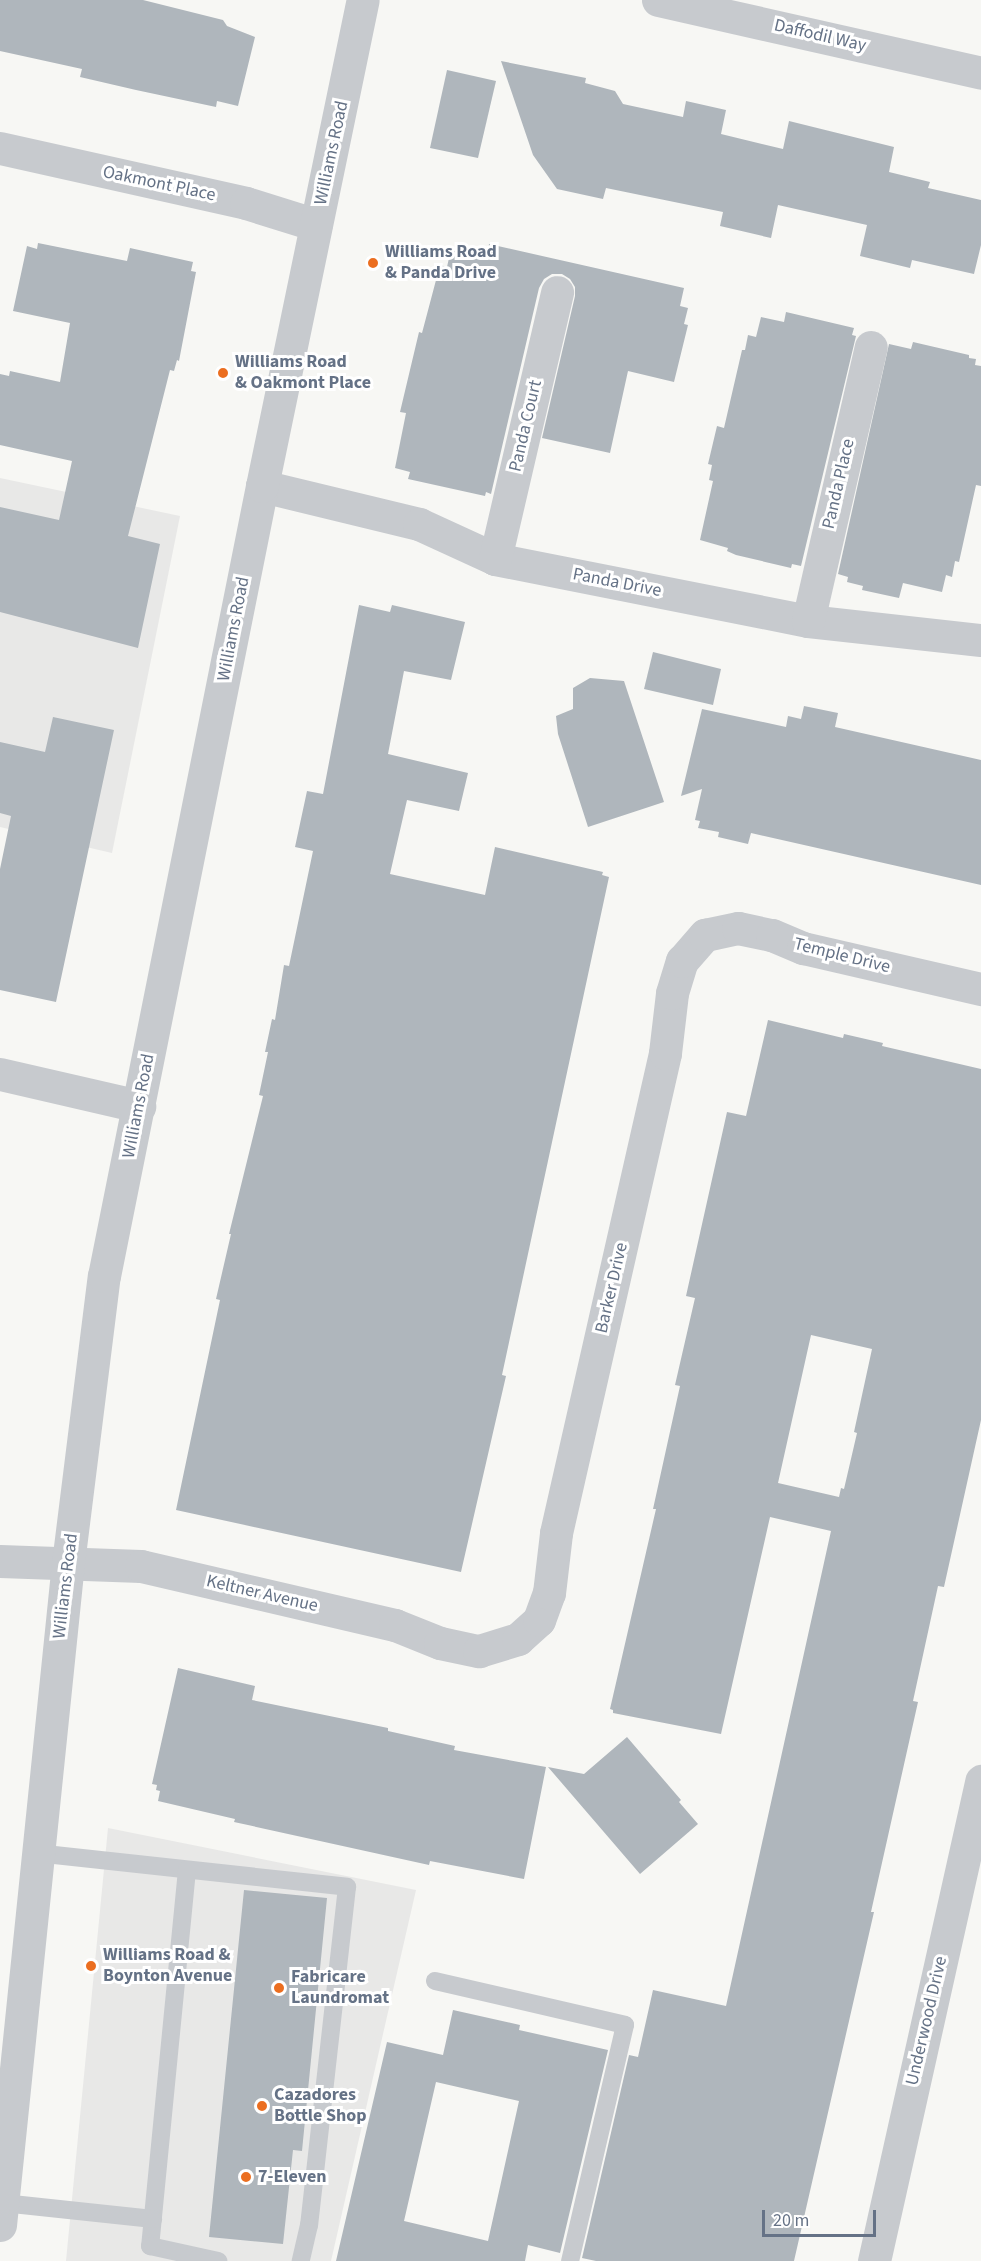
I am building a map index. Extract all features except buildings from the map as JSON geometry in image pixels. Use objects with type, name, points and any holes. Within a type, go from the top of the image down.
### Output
[{"type":"street","name":"Williams Road","points":[[1,2214],[36,1853],[68,1563],[104,1276],[262,486],[363,0]]},
{"type":"street","name":"Daffodil Way","points":[[658,0],[981,73]]},
{"type":"street","name":"Oakmont Place","points":[[0,148],[246,203],[316,225]]},
{"type":"street","name":"Panda Court","points":[[495,559],[556,292]]},
{"type":"street","name":"Panda Place","points":[[808,621],[871,347]]},
{"type":"street","name":"Panda Drive","points":[[262,486],[419,524],[495,559],[808,621],[981,639]]},
{"type":"street","name":"Temple Drive","points":[[705,935],[738,927],[772,935],[803,948],[981,989]]},
{"type":"street","name":"Barker Drive","points":[[518,1639],[539,1620],[549,1593],[556,1533],[665,1053],[672,993],[682,960],[705,935]]},
{"type":"street","points":[[0,1074],[139,1106]]},
{"type":"street","name":"Keltner Avenue","points":[[0,1561],[146,1567],[395,1625],[440,1643],[479,1651],[518,1639]]},
{"type":"street","name":"Underwood Drive","points":[[874,2261],[981,1781]]},
{"type":"lane","points":[[36,1853],[347,1887],[309,2225],[301,2261]]},
{"type":"lane","points":[[187,1870],[150,2246],[218,2261]]},
{"type":"lane","points":[[435,1981],[625,2025],[570,2261]]},
{"type":"lane","points":[[1,2214],[153,2219]]},
{"type":"shaded area","points":[[0,478],[180,516],[112,853],[0,827]]},
{"type":"shaded area","points":[[108,1828],[416,1890],[331,2261],[66,2261]]},
{"type":"place","name":"Williams Road & Panda Drive","points":[[373,263]]},
{"type":"place","name":"Williams Road & Oakmont Place","points":[[223,373]]},
{"type":"place","name":"Williams Road & Boynton Avenue","points":[[91,1966]]},
{"type":"place","name":"Fabricare Laundromat","points":[[279,1988]]},
{"type":"place","name":"Cazadores Bottle Shop","points":[[262,2106]]},
{"type":"place","name":"7-Eleven","points":[[246,2177]]}]
